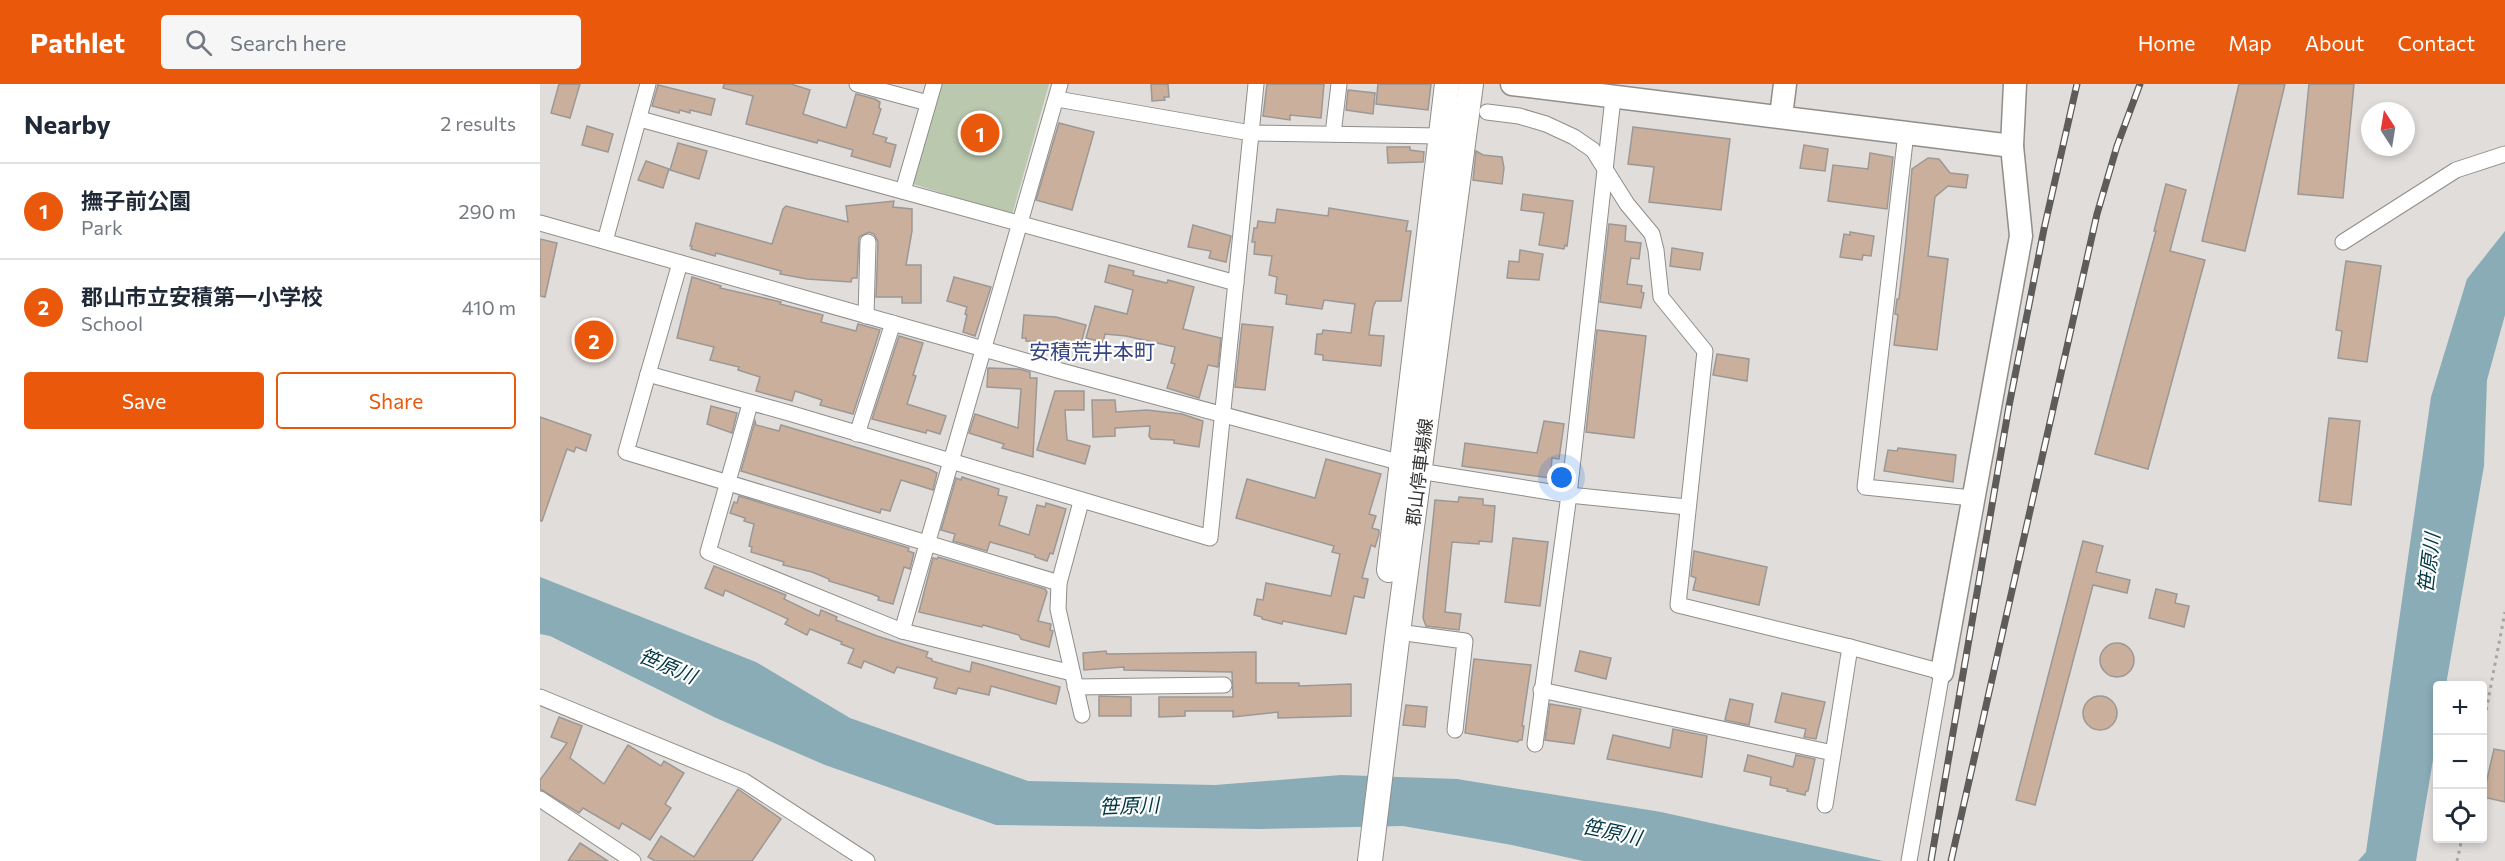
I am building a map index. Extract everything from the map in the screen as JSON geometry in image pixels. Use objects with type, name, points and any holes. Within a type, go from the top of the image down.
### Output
[{"type":"main road","name":"郡山停車場線","points":[[1378,729],[1398,632],[1410,467],[1440,136],[1447,84]]},
{"type":"main road","name":"郡山停車場線","points":[[1362,857],[1410,467],[1471,84]]},
{"type":"street","points":[[605,241],[648,84]]},
{"type":"street","points":[[857,84],[928,103]]},
{"type":"street","points":[[903,191],[934,84]]},
{"type":"street","points":[[648,374],[1210,538],[1256,84]]},
{"type":"street","points":[[1333,134],[1339,84]]},
{"type":"street","points":[[1512,84],[2012,146]]},
{"type":"street","points":[[1780,116],[1785,84]]},
{"type":"street","points":[[1909,861],[1972,498],[2021,236],[2012,146],[2015,84]]},
{"type":"street","points":[[902,631],[941,501],[949,462],[1058,92],[1251,133],[1440,136]]},
{"type":"street","points":[[1535,744],[1569,495],[1613,98]]},
{"type":"street","points":[[1487,112],[1519,116],[1546,124],[1574,137],[1593,150],[1627,204],[1652,234],[1657,256],[1660,297],[1705,351],[1678,605],[1942,672]]},
{"type":"street","points":[[640,119],[1236,283]]},
{"type":"street","points":[[1906,134],[1865,487],[1972,498]]},
{"type":"street","points":[[2343,242],[2456,170],[2505,154]]},
{"type":"street","points":[[540,223],[1061,372],[1224,414],[1410,467],[1569,495],[1688,507]]},
{"type":"street","points":[[866,316],[868,242]]},
{"type":"street","points":[[680,263],[626,452],[1059,583]]},
{"type":"street","points":[[857,434],[893,323]]},
{"type":"street","points":[[750,404],[708,552],[902,631],[1074,680],[1224,685]]},
{"type":"street","points":[[1081,502],[1059,583],[1059,609],[1082,716]]},
{"type":"street","points":[[1398,632],[1465,641],[1455,730]]},
{"type":"street","points":[[1825,805],[1850,647]]},
{"type":"street","points":[[1541,690],[1833,753]]},
{"type":"street","points":[[543,704],[744,782],[867,861]]},
{"type":"street","points":[[540,799],[633,861]]},
{"type":"path","points":[[2487,706],[2505,612]]},
{"type":"path","points":[[2457,861],[2461,843]]},
{"type":"green space","points":[[939,84],[1049,84],[1012,215],[910,183]]},
{"type":"water","name":"笹原川","points":[[2505,231],[2505,315],[2487,380],[2484,466],[2447,681],[2433,681],[2433,760],[2416,861],[2358,861],[2366,852],[2431,397],[2467,279]]},
{"type":"water","name":"笹原川","points":[[540,577],[756,662],[850,718],[1028,781],[1215,785],[1341,775],[1457,779],[1661,812],[1883,861],[1583,861],[1512,845],[1403,826],[1259,829],[996,825],[825,765],[716,718],[550,636],[540,634]]},
{"type":"building","points":[[559,84],[580,84],[570,118],[551,113]]},
{"type":"building","points":[[724,84],[791,84],[810,90],[803,114],[846,128],[856,94],[875,99],[880,102],[879,108],[881,109],[873,134],[887,138],[885,142],[896,145],[890,167],[851,156],[853,150],[746,124],[753,96],[723,88]]},
{"type":"building","points":[[1151,84],[1168,84],[1169,97],[1164,97],[1165,100],[1152,101]]},
{"type":"building","points":[[1267,84],[1324,84],[1321,118],[1290,115],[1290,120],[1263,116]]},
{"type":"building","points":[[1378,84],[1431,84],[1428,110],[1376,104]]},
{"type":"building","points":[[2239,84],[2285,84],[2245,251],[2202,241]]},
{"type":"building","points":[[2309,84],[2354,84],[2343,198],[2298,194]]},
{"type":"building","points":[[658,85],[715,99],[711,115],[690,110],[690,113],[680,110],[679,113],[652,106]]},
{"type":"building","points":[[1348,90],[1375,93],[1373,114],[1346,110]]},
{"type":"building","points":[[1059,123],[1094,132],[1072,210],[1036,200]]},
{"type":"building","points":[[587,126],[613,134],[608,152],[582,145]]},
{"type":"building","points":[[1633,127],[1730,139],[1721,210],[1649,202],[1654,167],[1628,164]]},
{"type":"building","points":[[678,143],[707,151],[699,179],[670,170]]},
{"type":"building","points":[[1804,145],[1828,149],[1825,171],[1800,168]]},
{"type":"building","points":[[1387,147],[1410,147],[1410,150],[1424,152],[1423,162],[1388,163]]},
{"type":"building","points":[[1476,151],[1483,155],[1502,157],[1504,168],[1502,184],[1473,180]]},
{"type":"building","points":[[1870,153],[1893,157],[1887,209],[1828,201],[1833,165],[1868,169]]},
{"type":"building","points":[[1928,158],[1939,159],[1950,173],[1968,175],[1966,188],[1948,186],[1935,197],[1928,256],[1948,259],[1937,350],[1894,345],[1898,315],[1895,314],[1906,240],[1912,169]]},
{"type":"building","points":[[646,161],[669,169],[663,188],[638,180]]},
{"type":"building","points":[[2166,184],[2186,190],[2170,251],[2205,260],[2148,469],[2095,454],[2156,231],[2154,231]]},
{"type":"building","points":[[1523,194],[1573,201],[1567,246],[1565,245],[1564,249],[1539,245],[1544,213],[1521,210]]},
{"type":"building","points":[[894,201],[893,207],[912,209],[912,231],[906,265],[921,265],[921,303],[902,303],[902,297],[876,297],[878,242],[874,234],[869,232],[859,237],[857,278],[852,278],[851,282],[807,279],[780,274],[781,271],[716,253],[715,256],[691,249],[692,246],[690,246],[696,223],[772,244],[786,206],[848,222],[846,206]]},
{"type":"building","points":[[1329,208],[1408,221],[1406,231],[1411,231],[1401,301],[1376,301],[1373,307],[1369,335],[1384,336],[1381,366],[1323,360],[1323,355],[1315,354],[1317,334],[1322,334],[1323,330],[1351,333],[1355,304],[1324,300],[1322,309],[1286,304],[1287,295],[1275,293],[1277,277],[1269,275],[1272,256],[1254,254],[1255,242],[1252,242],[1254,228],[1257,228],[1258,221],[1275,223],[1277,209],[1328,216]]},
{"type":"building","points":[[1609,224],[1626,226],[1625,241],[1641,243],[1639,259],[1631,258],[1627,284],[1642,286],[1641,292],[1644,293],[1641,308],[1600,302]]},
{"type":"building","points":[[1193,225],[1231,236],[1226,262],[1209,258],[1211,251],[1188,247]]},
{"type":"building","points":[[1850,232],[1874,236],[1871,256],[1863,255],[1862,260],[1840,257],[1844,234],[1850,235]]},
{"type":"building","points":[[540,239],[557,243],[545,297],[540,296]]},
{"type":"building","points":[[1672,248],[1703,253],[1700,270],[1670,266]]},
{"type":"building","points":[[1520,250],[1543,254],[1539,280],[1507,278],[1509,261],[1519,262]]},
{"type":"building","points":[[2346,261],[2381,266],[2367,362],[2338,358],[2342,331],[2336,330]]},
{"type":"building","points":[[1109,265],[1134,271],[1133,275],[1167,283],[1168,280],[1194,287],[1183,329],[1221,338],[1218,367],[1208,365],[1199,398],[1167,388],[1175,364],[1171,363],[1175,347],[1126,336],[1105,334],[1103,342],[1086,338],[1095,306],[1127,314],[1133,290],[1105,282]]},
{"type":"building","points":[[692,277],[721,286],[720,288],[781,302],[780,304],[823,315],[821,322],[856,331],[858,324],[880,330],[853,414],[820,405],[822,400],[795,391],[792,401],[756,391],[760,377],[738,370],[739,367],[710,360],[714,347],[677,338]]},
{"type":"building","points":[[954,277],[991,287],[975,336],[963,332],[967,307],[947,301]]},
{"type":"building","points":[[1024,315],[1056,317],[1086,325],[1081,344],[1026,341],[1026,338],[1022,338]]},
{"type":"building","points":[[1242,324],[1273,327],[1265,390],[1235,387]]},
{"type":"building","points":[[1597,330],[1646,336],[1634,438],[1586,432]]},
{"type":"building","points":[[899,336],[923,343],[907,404],[946,416],[940,434],[927,430],[926,433],[872,419]]},
{"type":"building","points":[[1717,354],[1749,359],[1747,381],[1713,375]]},
{"type":"building","points":[[988,368],[1019,369],[1030,372],[1030,378],[1037,378],[1033,457],[1002,448],[1004,444],[969,433],[975,414],[1018,428],[1021,389],[987,387]]},
{"type":"building","points":[[1055,391],[1084,391],[1084,410],[1065,410],[1067,440],[1090,446],[1085,464],[1037,450]]},
{"type":"building","points":[[1092,400],[1115,400],[1116,412],[1147,410],[1182,414],[1203,421],[1199,447],[1174,443],[1174,440],[1151,439],[1150,426],[1115,428],[1115,436],[1093,437]]},
{"type":"building","points":[[711,406],[737,413],[732,433],[707,424]]},
{"type":"building","points":[[540,417],[591,435],[586,451],[576,447],[574,452],[567,449],[542,521],[540,521]]},
{"type":"building","points":[[2329,418],[2360,421],[2351,505],[2319,501]]},
{"type":"building","points":[[755,421],[756,425],[779,431],[781,425],[929,469],[937,473],[933,490],[901,480],[890,511],[881,509],[880,513],[741,471]]},
{"type":"building","points":[[1544,421],[1564,424],[1559,459],[1552,458],[1550,478],[1462,466],[1465,443],[1537,453]]},
{"type":"building","points":[[1898,448],[1956,455],[1953,482],[1884,471],[1888,450],[1897,451]]},
{"type":"building","points":[[1326,459],[1381,474],[1369,514],[1376,516],[1372,528],[1379,530],[1379,534],[1375,547],[1371,545],[1362,578],[1368,579],[1364,598],[1354,596],[1346,634],[1283,621],[1282,624],[1254,615],[1257,599],[1263,600],[1266,583],[1331,596],[1340,554],[1332,552],[1334,546],[1236,518],[1247,479],[1315,498]]},
{"type":"building","points":[[962,477],[999,489],[998,495],[1007,497],[999,525],[1029,535],[1037,505],[1045,507],[1046,503],[1066,509],[1053,554],[1050,553],[1047,561],[1035,555],[990,542],[987,551],[953,541],[955,534],[941,530],[956,478],[961,480]]},
{"type":"building","points":[[739,496],[909,548],[908,551],[914,553],[910,569],[904,567],[893,604],[878,600],[879,597],[872,594],[829,581],[812,572],[783,565],[784,562],[751,552],[752,547],[749,546],[754,524],[730,513]]},
{"type":"building","points":[[1459,497],[1483,499],[1483,505],[1495,506],[1492,542],[1479,541],[1479,544],[1452,542],[1445,612],[1461,614],[1459,630],[1426,626],[1423,618],[1435,500],[1458,502]]},
{"type":"building","points":[[1513,538],[1548,542],[1540,606],[1505,602]]},
{"type":"building","points":[[2083,541],[2103,546],[2096,572],[2130,580],[2127,593],[2093,585],[2035,805],[2016,800]]},
{"type":"building","points":[[1694,551],[1767,567],[1759,605],[1693,590],[1696,578],[1691,576]]},
{"type":"building","points":[[938,557],[1045,589],[1047,592],[1038,621],[1051,624],[1050,630],[1053,631],[1049,647],[1021,639],[1019,635],[983,625],[982,627],[919,612],[933,558]]},
{"type":"building","points":[[714,566],[786,595],[784,599],[819,616],[821,610],[837,617],[836,620],[928,652],[926,657],[932,661],[970,672],[972,662],[1060,687],[1056,704],[991,686],[989,695],[958,688],[956,694],[934,688],[937,678],[897,667],[894,673],[864,661],[861,668],[848,663],[854,649],[841,644],[842,642],[810,629],[807,635],[785,624],[788,619],[725,590],[723,596],[705,588]]},
{"type":"building","points":[[2156,589],[2177,594],[2175,603],[2189,606],[2184,627],[2149,618]]},
{"type":"building","points":[[2117,643],[2129,648],[2134,660],[2129,672],[2117,677],[2105,672],[2100,660],[2105,648]]},
{"type":"building","points":[[1106,651],[1107,654],[1256,652],[1256,683],[1299,683],[1299,686],[1351,684],[1351,716],[1278,718],[1278,712],[1233,717],[1233,711],[1185,711],[1185,716],[1159,717],[1159,697],[1233,697],[1232,672],[1124,670],[1124,667],[1084,670],[1083,653]]},
{"type":"building","points":[[1580,651],[1611,658],[1606,679],[1575,671]]},
{"type":"building","points":[[1474,659],[1531,665],[1522,740],[1518,742],[1465,733]]},
{"type":"building","points":[[1782,693],[1825,702],[1816,739],[1804,737],[1806,729],[1775,722]]},
{"type":"building","points":[[1099,696],[1131,697],[1131,716],[1099,716]]},
{"type":"building","points":[[2100,696],[2112,701],[2117,713],[2112,725],[2100,730],[2088,725],[2083,713],[2088,701]]},
{"type":"building","points":[[1730,699],[1753,704],[1749,725],[1725,720]]},
{"type":"building","points":[[1550,704],[1581,709],[1574,744],[1545,740]]},
{"type":"building","points":[[1406,705],[1427,707],[1425,727],[1403,725]]},
{"type":"building","points":[[559,717],[582,726],[570,758],[604,784],[628,745],[661,766],[664,761],[684,773],[665,804],[671,808],[650,840],[622,823],[619,829],[583,808],[579,813],[540,789],[540,780],[567,743],[551,737]]},
{"type":"building","points":[[1673,729],[1707,736],[1702,777],[1607,759],[1613,735],[1670,748]]},
{"type":"building","points":[[2494,749],[2505,751],[2505,802],[2487,798],[2487,780]]},
{"type":"building","points":[[1748,755],[1793,767],[1796,755],[1815,759],[1808,791],[1805,795],[1787,791],[1788,789],[1770,785],[1771,777],[1744,771]]},
{"type":"building","points":[[738,789],[781,819],[752,861],[655,861],[648,857],[661,836],[694,857]]},
{"type":"building","points":[[580,843],[608,861],[568,861]]},
{"type":"railway","points":[[1931,861],[2009,406],[2044,229],[2077,84]]},
{"type":"railway","points":[[1951,861],[2097,214],[2117,146],[2140,84]]},
{"type":"place","name":"撫子前公園","points":[[980,133]]},
{"type":"place","name":"郡山市立安積第一小学校","points":[[594,340]]},
{"type":"district","name":"安積荒井本町","points":[[1092,350]]}]
